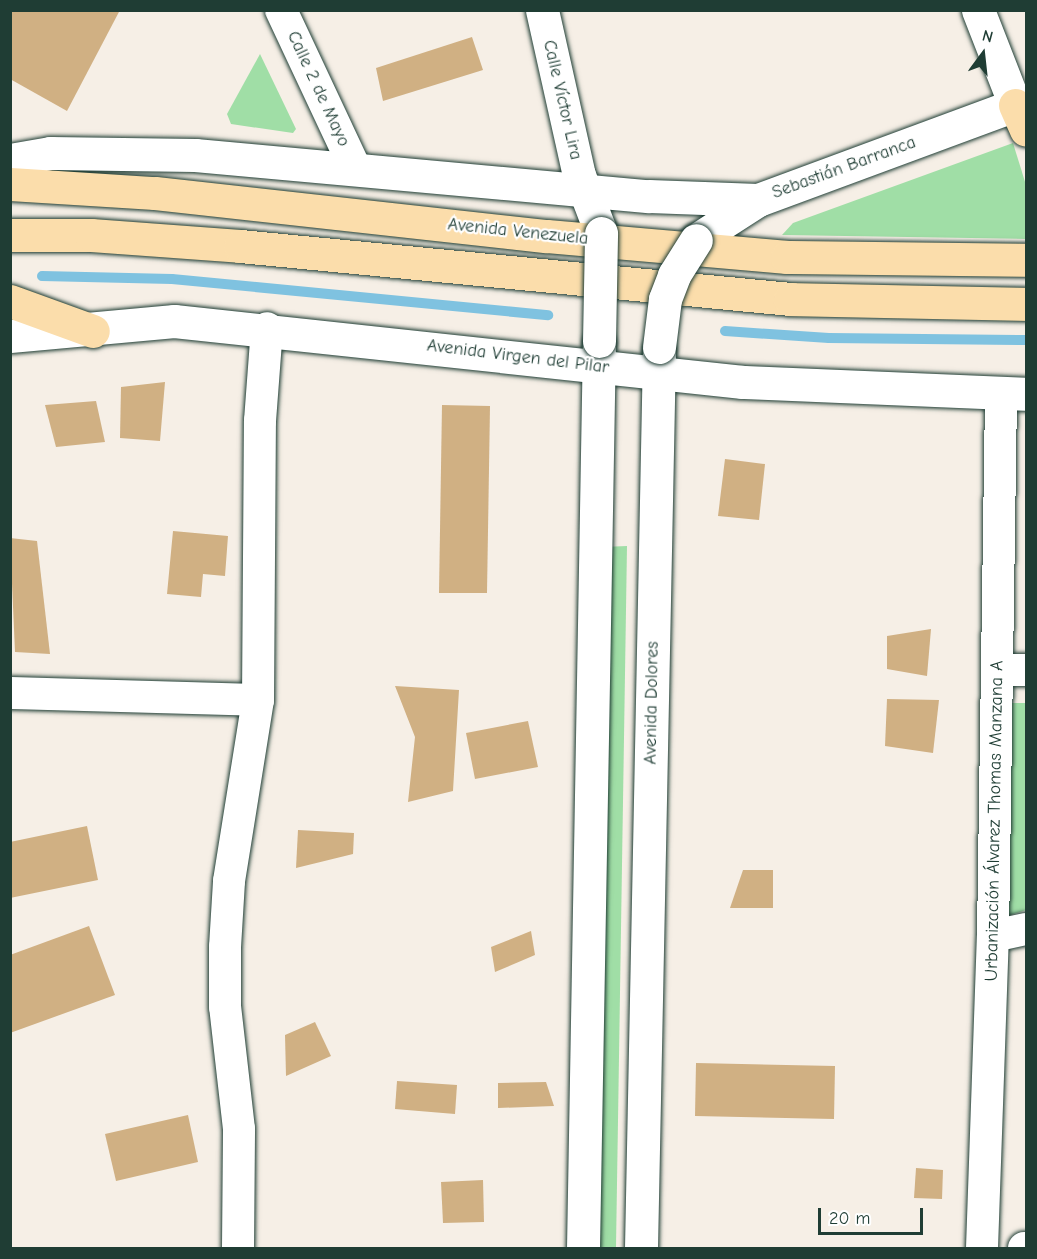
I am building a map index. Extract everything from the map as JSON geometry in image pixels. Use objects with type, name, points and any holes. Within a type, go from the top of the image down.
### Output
[{"type":"main road","name":"Calle Víctor Lira","points":[[542,10],[583,190]]},
{"type":"main road","points":[[978,10],[1023,112]]},
{"type":"main road","name":"Sebastián Barranca","points":[[583,190],[758,200],[1023,112]]},
{"type":"main road","points":[[10,160],[50,153],[136,152],[355,168],[583,190],[601,233],[583,1248]]},
{"type":"main road","name":"Avenida Venezuela","points":[[10,184],[155,193],[547,236],[787,257],[1026,260]]},
{"type":"main road","name":"Avenida Dolores","points":[[641,1248],[658,360],[665,298],[674,275],[696,240],[758,200]]},
{"type":"main road","points":[[10,235],[91,234],[240,246],[790,299],[1026,304]]},
{"type":"main road","points":[[10,301],[93,331]]},
{"type":"main road","name":"Avenida Virgen del Pilar","points":[[10,336],[93,331],[174,321],[658,360],[743,382],[1014,394]]},
{"type":"street","name":"Calle 2 de Mayo","points":[[281,10],[355,168]]},
{"type":"street","points":[[238,1248],[239,1129],[225,1007],[225,947],[230,882],[258,700],[260,421],[267,328]]},
{"type":"street","name":"Urbanización Álvarez Thomas Manzana A","points":[[982,1248],[993,936],[1012,670],[1014,394]]},
{"type":"street","points":[[10,693],[258,700]]},
{"type":"street","points":[[993,936],[1026,929]]},
{"type":"green space","points":[[260,54],[296,129],[293,133],[231,124],[227,114]]},
{"type":"green space","points":[[1013,143],[1026,185],[1026,239],[782,235],[793,223]]},
{"type":"green space","points":[[627,546],[616,1248],[587,1248],[603,547]]},
{"type":"green space","points":[[1005,703],[1026,703],[1026,910],[1007,916]]},
{"type":"building","points":[[10,10],[120,10],[67,111],[10,79]]},
{"type":"building","points":[[472,37],[483,70],[383,101],[376,68]]},
{"type":"building","points":[[165,382],[160,441],[120,438],[121,387]]},
{"type":"building","points":[[96,401],[105,442],[56,447],[45,405]]},
{"type":"building","points":[[442,405],[490,406],[487,593],[439,593]]},
{"type":"building","points":[[725,459],[765,464],[759,520],[718,516]]},
{"type":"building","points":[[173,531],[228,536],[225,576],[203,574],[201,597],[167,594]]},
{"type":"building","points":[[10,538],[37,541],[50,654],[15,652]]},
{"type":"building","points":[[931,629],[927,676],[887,669],[887,636]]},
{"type":"building","points":[[395,686],[459,690],[453,791],[408,802],[415,737]]},
{"type":"building","points":[[887,699],[939,700],[933,753],[885,746]]},
{"type":"building","points":[[528,721],[538,767],[475,779],[466,733]]},
{"type":"building","points":[[87,826],[98,880],[10,898],[10,842]]},
{"type":"building","points":[[298,830],[354,833],[353,854],[296,868]]},
{"type":"building","points":[[743,870],[773,870],[773,908],[730,908]]},
{"type":"building","points":[[89,926],[115,995],[10,1033],[10,955]]},
{"type":"building","points":[[531,931],[535,955],[495,972],[491,947]]},
{"type":"building","points":[[315,1022],[331,1056],[286,1076],[285,1035]]},
{"type":"building","points":[[696,1063],[835,1066],[834,1119],[695,1116]]},
{"type":"building","points":[[397,1081],[457,1085],[455,1114],[395,1109]]},
{"type":"building","points":[[546,1082],[554,1106],[498,1108],[498,1083]]},
{"type":"building","points":[[188,1115],[198,1162],[116,1181],[105,1134]]},
{"type":"building","points":[[916,1168],[943,1170],[942,1199],[914,1198]]},
{"type":"building","points":[[483,1180],[484,1222],[443,1223],[441,1182]]},
{"type":"waterway","points":[[42,276],[172,279],[548,315]]},
{"type":"waterway","points":[[725,331],[829,338],[1026,340]]}]
